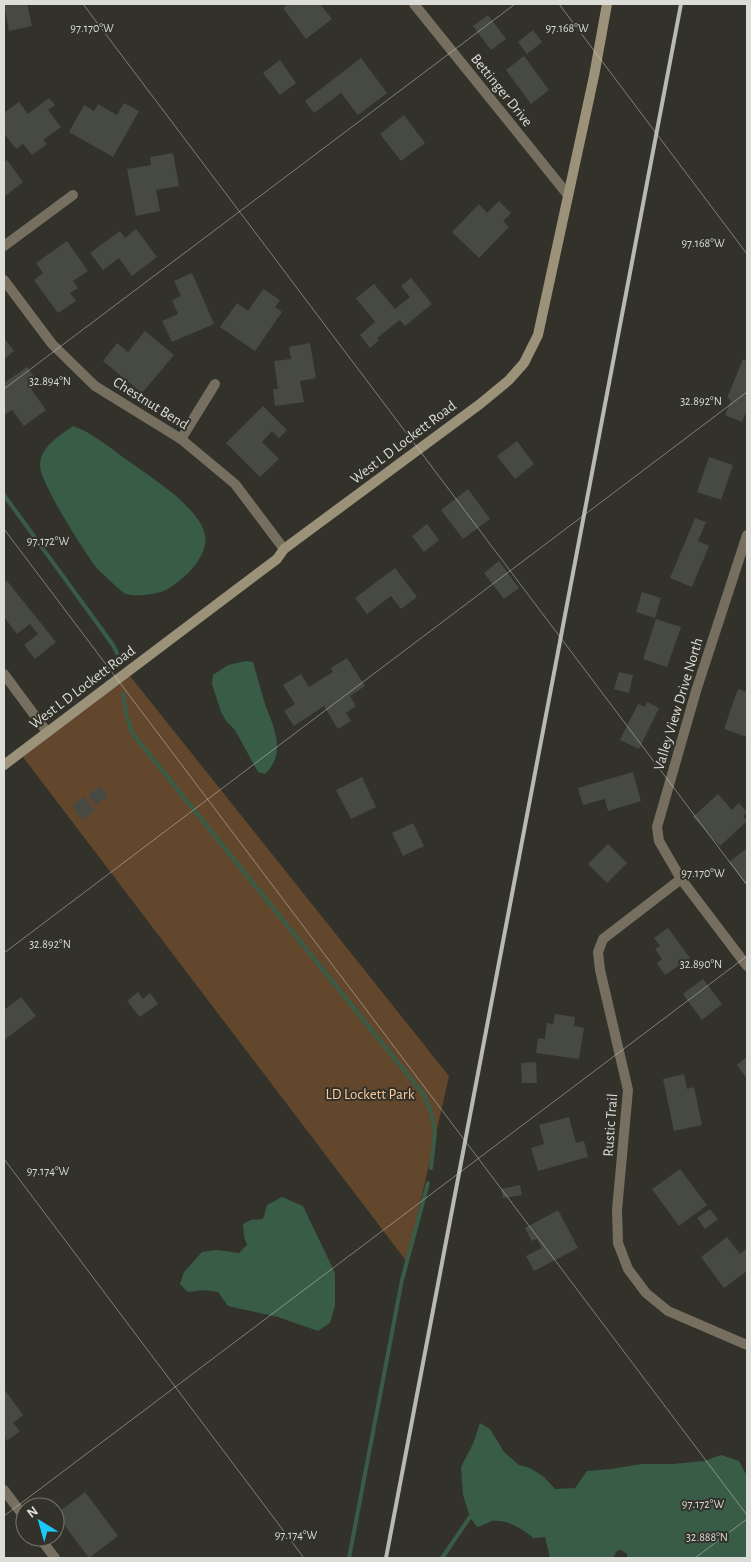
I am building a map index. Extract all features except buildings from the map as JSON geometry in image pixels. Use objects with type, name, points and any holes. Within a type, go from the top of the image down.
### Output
[{"type":"main road","name":"West L D Lockett Road","points":[[4,765],[277,559],[284,549],[480,404],[508,380],[524,363],[538,335],[594,76],[607,4]]},
{"type":"street","name":"Bettinger Drive","points":[[414,4],[568,195]]},
{"type":"street","points":[[4,246],[73,195]]},
{"type":"street","name":"Chestnut Bend","points":[[4,280],[52,344],[95,386],[180,438],[235,484],[284,549]]},
{"type":"street","points":[[180,438],[215,384]]},
{"type":"street","name":"Valley View Drive North","points":[[747,535],[696,691],[657,827],[659,841],[681,879],[747,966]]},
{"type":"street","points":[[4,674],[47,732]]},
{"type":"street","name":"Rustic Trail","points":[[681,879],[603,939],[598,952],[600,970],[628,1090],[617,1210],[618,1243],[628,1269],[646,1293],[668,1311],[747,1345]]},
{"type":"street","points":[[4,1490],[15,1505]]},
{"type":"street","points":[[47,1547],[55,1558]]},
{"type":"green space","name":"LD Lockett Park","points":[[130,676],[449,1076],[407,1262],[23,757]]},
{"type":"shaded area","points":[[73,426],[101,441],[166,488],[184,503],[203,528],[205,543],[199,559],[188,573],[168,589],[146,595],[124,593],[96,567],[54,501],[42,473],[41,458],[47,447]]},
{"type":"shaded area","points":[[246,661],[253,662],[277,740],[276,758],[265,774],[258,772],[235,730],[226,721],[212,684],[213,675],[228,665]]},
{"type":"shaded area","points":[[282,1197],[303,1206],[335,1273],[335,1306],[330,1323],[318,1331],[278,1317],[228,1306],[218,1292],[203,1290],[188,1292],[180,1284],[184,1272],[202,1252],[217,1250],[239,1253],[247,1245],[243,1224],[251,1220],[263,1219],[267,1205]]},
{"type":"shaded area","points":[[480,1423],[490,1429],[504,1452],[519,1465],[530,1468],[544,1477],[555,1489],[575,1488],[587,1471],[642,1464],[704,1461],[721,1455],[739,1461],[747,1476],[747,1558],[627,1558],[627,1554],[621,1550],[617,1551],[613,1558],[550,1558],[545,1537],[533,1538],[520,1528],[498,1521],[492,1521],[477,1527],[470,1517],[463,1495],[461,1467],[473,1444]]},
{"type":"waterway","points":[[4,495],[117,653]]},
{"type":"waterway","points":[[123,694],[132,733],[424,1095],[431,1112],[435,1133],[431,1168]]},
{"type":"waterway","points":[[349,1558],[402,1280],[428,1183]]},
{"type":"waterway","points":[[442,1558],[474,1514]]},
{"type":"railway","points":[[386,1558],[681,4]]}]
